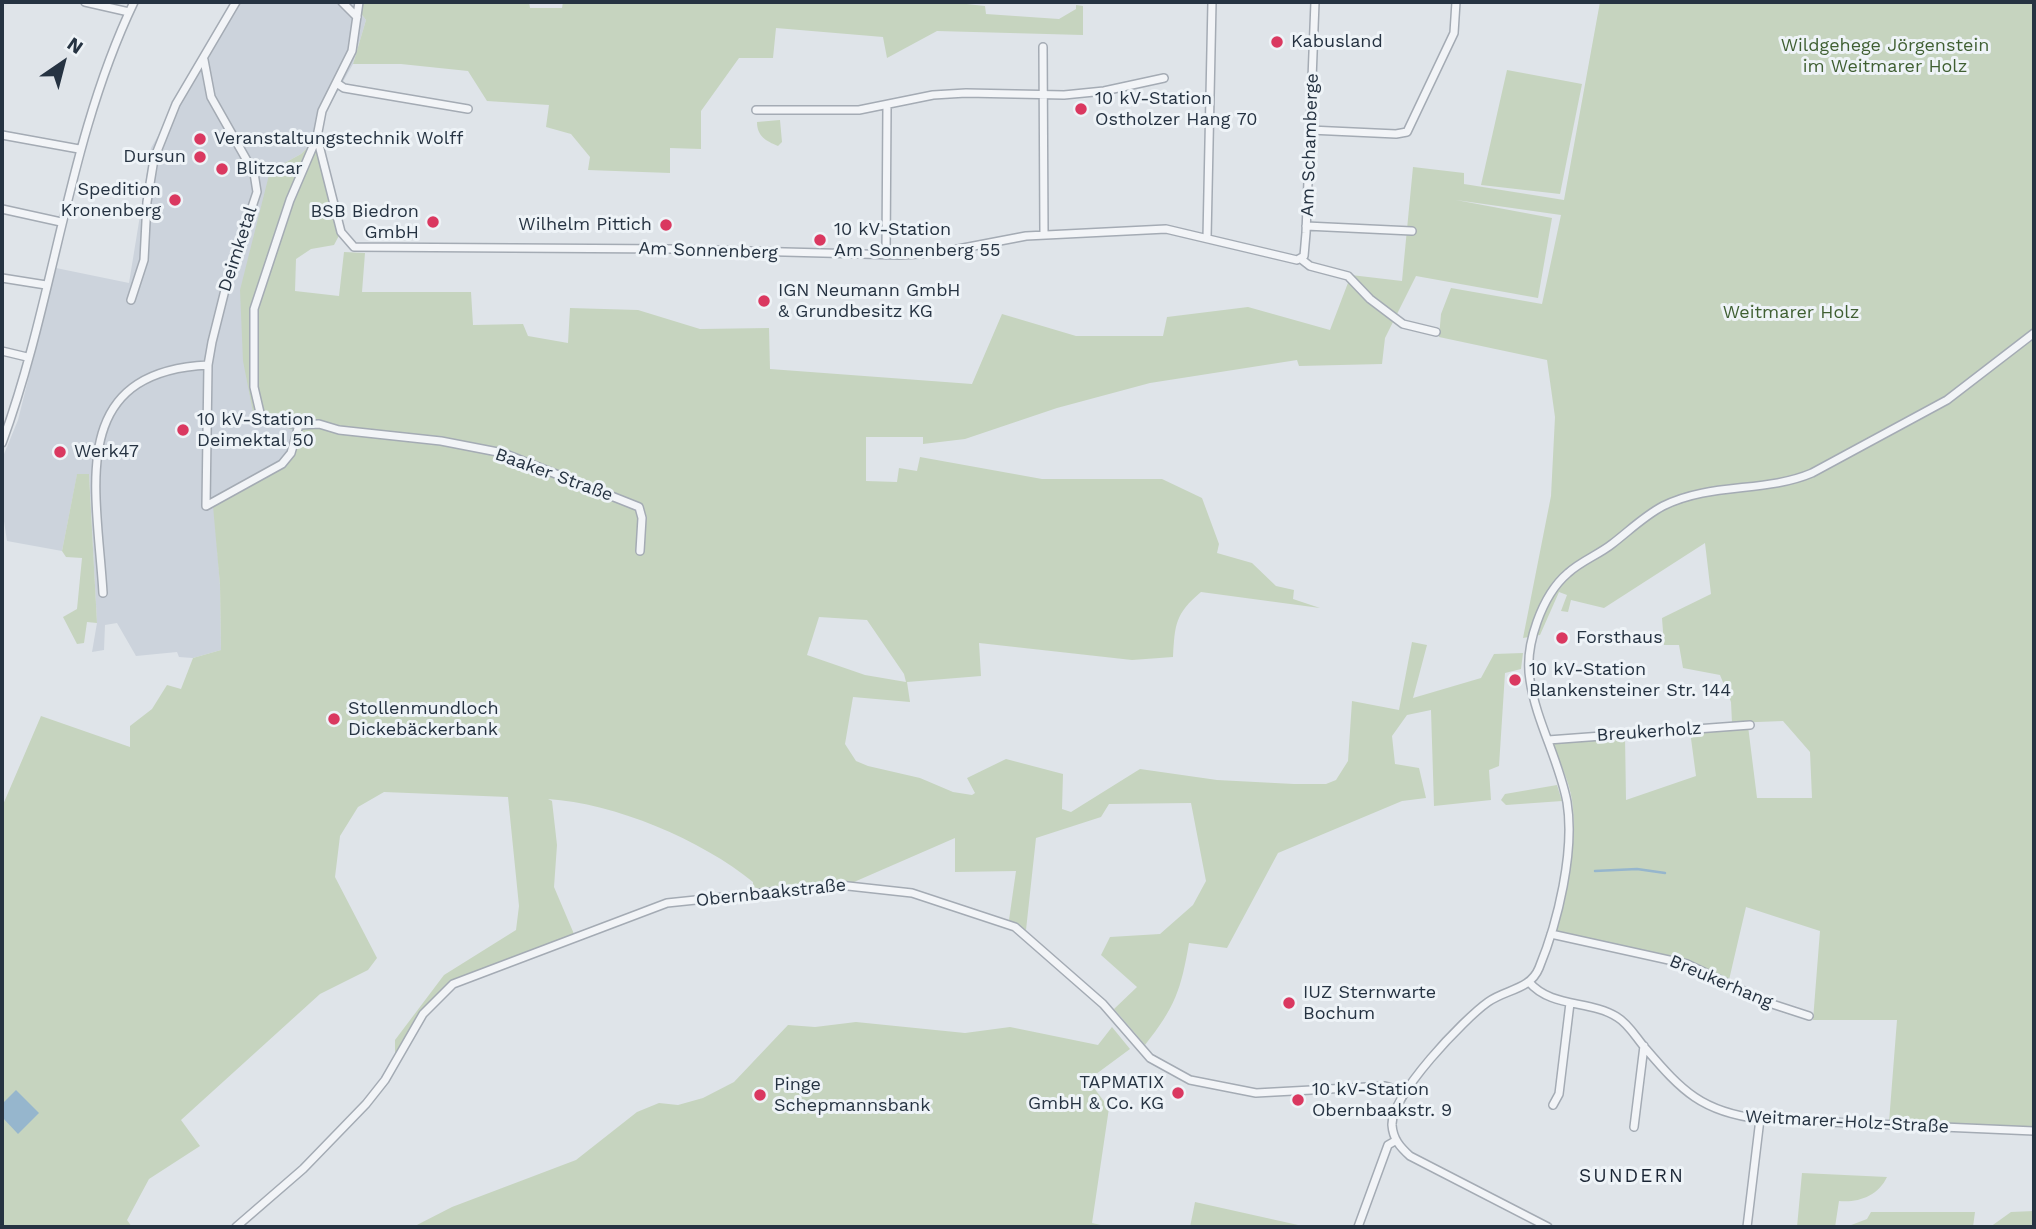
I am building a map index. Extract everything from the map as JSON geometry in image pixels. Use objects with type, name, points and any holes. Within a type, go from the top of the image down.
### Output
[{"type":"street","points":[[85,2],[129,12]]},
{"type":"street","points":[[2,443],[46,285],[79,149],[134,2]]},
{"type":"street","points":[[131,300],[144,260],[147,202],[154,159],[176,104],[236,2]]},
{"type":"street","points":[[342,2],[357,17]]},
{"type":"street","points":[[317,137],[323,111],[352,51],[359,2]]},
{"type":"street","points":[[1207,237],[1212,2]]},
{"type":"street","name":"Am Schamberge","points":[[1315,2],[1307,226],[1412,230]]},
{"type":"street","points":[[1310,130],[1396,134],[1408,131],[1454,33],[1456,2]]},
{"type":"street","points":[[1043,47],[1044,234]]},
{"type":"street","name":"Deimketal","points":[[204,60],[211,96],[254,173],[257,192],[227,282],[208,365],[206,506],[282,464],[291,453],[299,425]]},
{"type":"street","points":[[756,110],[859,110],[958,93],[1043,96],[1104,91],[1164,78]]},
{"type":"street","points":[[338,84],[344,88],[468,108]]},
{"type":"street","points":[[886,255],[887,106]]},
{"type":"street","points":[[2,135],[79,149]]},
{"type":"street","name":"Am Sonnenberg","points":[[317,137],[341,232],[350,245],[358,248],[671,248],[886,255],[937,253],[1044,234],[1166,229],[1207,237],[1290,260],[1301,259],[1310,266],[1348,276],[1370,299],[1403,324],[1436,332]]},
{"type":"street","name":"Baaker Straße","points":[[317,137],[308,153],[257,292],[252,337],[256,406],[261,416],[299,425],[319,424],[339,430],[432,439],[503,453],[639,508],[642,518],[640,551]]},
{"type":"street","points":[[2,209],[61,222]]},
{"type":"street","points":[[1301,259],[1307,226]]},
{"type":"street","points":[[2,278],[46,285]]},
{"type":"street","points":[[1548,1227],[1436,1172],[1410,1156],[1395,1141],[1392,1124],[1406,1092],[1462,1023],[1498,995],[1529,982],[1536,976],[1561,902],[1567,801],[1531,687],[1530,655],[1543,612],[1555,589],[1570,570],[1608,547],[1654,511],[1703,491],[1789,481],[1812,473],[1947,400],[2034,333]]},
{"type":"street","points":[[2,351],[27,357]]},
{"type":"street","points":[[103,593],[95,454],[107,416],[120,397],[145,379],[190,366],[208,365]]},
{"type":"street","name":"Breukerholz","points":[[1548,740],[1750,725]]},
{"type":"street","name":"Obernbaakstraße","points":[[236,1227],[303,1169],[366,1104],[385,1080],[423,1014],[453,984],[667,902],[839,885],[912,893],[1015,927],[1103,1004],[1150,1058],[1190,1080],[1256,1093],[1385,1086],[1406,1092]]},
{"type":"street","name":"Breukerhang","points":[[1551,934],[1687,964],[1769,1003],[1809,1016]]},
{"type":"street","name":"Weitmarer-Holz-Straße","points":[[1529,982],[1539,992],[1618,1017],[1693,1098],[1724,1112],[1760,1119],[2034,1131]]},
{"type":"street","points":[[1553,1105],[1559,1094],[1570,1003]]},
{"type":"street","points":[[1634,1127],[1644,1046]]},
{"type":"street","points":[[1747,1227],[1760,1119]]},
{"type":"street","points":[[1357,1227],[1388,1145],[1395,1141]]},
{"type":"shaded area","points":[[235,2],[352,2],[366,20],[353,64],[326,112],[319,136],[301,154],[270,171],[265,424],[288,426],[301,432],[286,466],[214,506],[220,585],[221,650],[193,658],[179,657],[177,652],[136,656],[117,623],[105,625],[104,650],[92,652],[97,623],[89,474],[77,475],[62,551],[7,541],[2,508],[2,459],[18,420],[56,268],[129,283],[151,148]]},
{"type":"green space","points":[[352,2],[529,2],[530,8],[562,8],[563,2],[948,2],[985,6],[986,14],[1059,19],[1076,9],[1076,5],[1083,6],[1083,35],[937,31],[887,58],[883,37],[776,28],[773,58],[739,58],[701,111],[701,149],[670,148],[670,173],[588,170],[590,157],[571,134],[546,127],[549,105],[487,101],[468,71],[401,64],[353,64],[366,20]]},
{"type":"green space","points":[[1600,2],[2034,2],[2034,1128],[1889,1122],[1897,1020],[1813,1020],[1820,931],[1746,907],[1729,980],[1667,957],[1556,931],[1570,866],[1574,832],[1569,786],[1553,743],[1625,736],[1626,800],[1696,776],[1690,731],[1748,726],[1757,798],[1812,798],[1810,752],[1783,721],[1732,723],[1731,702],[1720,675],[1683,668],[1679,645],[1664,645],[1662,618],[1711,594],[1705,543],[1604,608],[1571,600],[1568,612],[1561,611],[1567,595],[1559,592],[1540,635],[1523,638],[1551,496],[1555,417],[1547,360],[1439,337],[1441,314],[1451,288],[1542,304],[1561,215],[1456,200],[1552,218],[1538,298],[1416,276],[1385,338],[1382,364],[1299,366],[1297,360],[1150,383],[1057,408],[965,439],[923,444],[923,437],[866,437],[866,481],[897,482],[899,468],[917,471],[920,457],[1042,479],[1162,479],[1202,498],[1219,544],[1217,553],[1252,563],[1276,586],[1294,590],[1293,599],[1320,608],[1201,592],[1178,620],[1173,657],[1132,660],[979,643],[981,676],[907,682],[910,702],[853,697],[845,744],[856,761],[868,766],[920,778],[953,792],[972,795],[975,793],[967,778],[1006,759],[1063,774],[1062,809],[1071,812],[1140,769],[1217,780],[1326,784],[1336,780],[1348,761],[1352,701],[1399,710],[1412,642],[1427,645],[1413,698],[1481,678],[1494,654],[1523,653],[1521,669],[1505,673],[1499,766],[1489,770],[1491,800],[1434,806],[1431,710],[1407,715],[1392,736],[1395,764],[1419,768],[1426,798],[1402,801],[1278,853],[1227,948],[1189,943],[1175,997],[1145,1045],[1114,1009],[1137,987],[1101,955],[1110,937],[1160,934],[1193,905],[1206,881],[1191,803],[1109,804],[1101,817],[1036,838],[1026,930],[1009,920],[1016,871],[955,872],[955,838],[854,882],[753,893],[753,882],[683,838],[601,808],[548,799],[552,801],[557,845],[554,887],[574,934],[452,981],[422,1011],[395,1055],[395,1040],[444,975],[516,930],[519,906],[508,797],[384,792],[358,807],[340,836],[335,877],[377,958],[368,970],[320,994],[181,1120],[200,1146],[149,1179],[127,1220],[132,1227],[2,1227],[2,807],[41,716],[130,747],[130,726],[152,709],[167,685],[181,689],[193,658],[221,650],[220,585],[213,506],[286,466],[301,433],[265,423],[254,417],[243,361],[240,290],[270,171],[301,154],[319,136],[343,228],[334,245],[311,249],[296,259],[295,291],[339,296],[344,252],[365,253],[362,292],[471,292],[473,325],[523,324],[528,336],[568,343],[570,308],[638,310],[700,329],[769,328],[770,369],[972,384],[1002,314],[1076,336],[1163,336],[1167,317],[1248,307],[1330,330],[1351,275],[1402,281],[1413,167],[1464,173],[1464,184],[1564,200]],"holes":[[[819,617],[867,620],[904,674],[906,682],[865,675],[807,655]]]},
{"type":"green space","points":[[1507,70],[1582,84],[1560,194],[1481,185]]},
{"type":"green space","points":[[780,120],[782,142],[778,146],[763,137],[757,122]]},
{"type":"green space","points":[[77,474],[89,474],[97,623],[87,622],[84,643],[77,644],[63,617],[77,609],[82,558],[66,557],[62,551]]},
{"type":"green space","points":[[1557,785],[1562,801],[1506,805],[1501,800],[1505,794]]},
{"type":"green space","points":[[856,1022],[965,1033],[1010,1027],[1098,1045],[1112,1027],[1130,1049],[1088,1080],[1109,1108],[1092,1223],[1110,1227],[413,1227],[452,1207],[576,1160],[637,1112],[659,1103],[678,1105],[703,1098],[734,1082],[788,1025],[815,1027]]},
{"type":"green space","points":[[1802,1173],[1887,1177],[1878,1189],[1867,1197],[1839,1201],[1835,1227],[1797,1227]]},
{"type":"green space","points":[[1195,1202],[1307,1227],[1190,1227]]},
{"type":"green space","points":[[2034,1211],[2034,1227],[1990,1227],[2011,1212]]},
{"type":"green space","points":[[1871,1212],[1975,1212],[1973,1227],[1846,1227],[1867,1219]]},
{"type":"water","points":[[16,1090],[39,1113],[18,1134],[2,1117],[2,1104]]},
{"type":"waterway","points":[[1595,871],[1637,869],[1665,873]]},
{"type":"place","name":"Kabusland","points":[[1277,42]]},
{"type":"place","name":"10 kV-Station Ostholzer Hang 70","points":[[1081,109]]},
{"type":"place","name":"Veranstaltungstechnik Wolff","points":[[200,139]]},
{"type":"place","name":"Dursun","points":[[200,157]]},
{"type":"place","name":"Blitzcar","points":[[222,169]]},
{"type":"place","name":"Spedition Kronenberg","points":[[175,200]]},
{"type":"place","name":"BSB Biedron GmbH","points":[[433,222]]},
{"type":"place","name":"Wilhelm Pittich","points":[[666,225]]},
{"type":"place","name":"10 kV-Station Am Sonnenberg 55","points":[[820,240]]},
{"type":"place","name":"IGN Neumann GmbH & Grundbesitz KG","points":[[764,301]]},
{"type":"place","name":"10 kV-Station Deimektal 50","points":[[183,430]]},
{"type":"place","name":"Werk47","points":[[60,452]]},
{"type":"place","name":"Forsthaus","points":[[1562,638]]},
{"type":"place","name":"10 kV-Station Blankensteiner Str. 144","points":[[1515,680]]},
{"type":"place","name":"Stollenmundloch Dickebäckerbank","points":[[334,719]]},
{"type":"place","name":"IUZ Sternwarte Bochum","points":[[1289,1003]]},
{"type":"place","name":"TAPMATIX GmbH & Co. KG","points":[[1178,1093]]},
{"type":"place","name":"Pinge Schepmannsbank","points":[[760,1095]]},
{"type":"place","name":"10 kV-Station Obernbaakstr. 9","points":[[1298,1100]]},
{"type":"district","name":"SUNDERN","points":[[1632,1176]]},
{"type":"park label","name":"Wildgehege Jörgenstein im Weitmarer Holz","points":[[1885,56]]},
{"type":"park label","name":"Weitmarer Holz","points":[[1791,313]]}]
